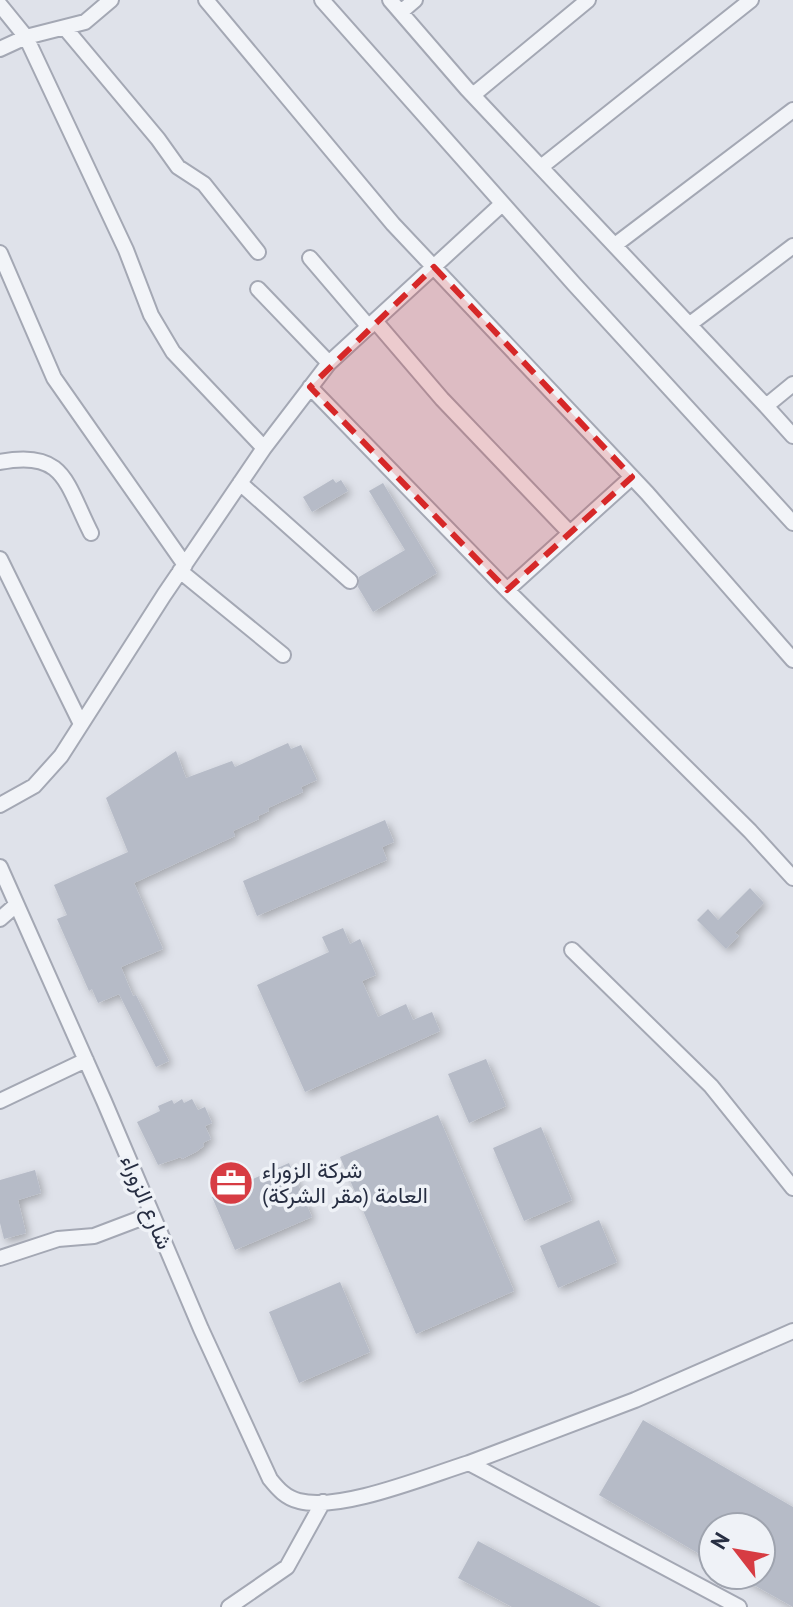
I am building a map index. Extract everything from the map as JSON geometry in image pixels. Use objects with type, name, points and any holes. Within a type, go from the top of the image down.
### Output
[{"type":"street","points":[[0,49],[26,37],[85,22],[111,0]]},
{"type":"street","points":[[206,0],[393,224],[632,477],[793,660]]},
{"type":"street","points":[[322,0],[502,204],[793,523]]},
{"type":"street","points":[[415,0],[396,6],[473,95],[793,436]]},
{"type":"street","points":[[473,95],[588,0]]},
{"type":"street","points":[[541,167],[751,0]]},
{"type":"street","points":[[0,5],[26,37],[126,250],[151,315],[173,352],[264,448]]},
{"type":"street","points":[[65,28],[178,167],[204,184],[258,252]]},
{"type":"street","points":[[615,245],[793,110]]},
{"type":"street","points":[[0,805],[34,786],[61,756],[240,483],[329,363],[502,204]]},
{"type":"street","points":[[690,324],[793,246]]},
{"type":"street","points":[[0,253],[54,378],[183,568],[283,655]]},
{"type":"street","points":[[310,258],[569,532]]},
{"type":"street","points":[[258,289],[329,363]]},
{"type":"street","points":[[766,406],[793,384]]},
{"type":"street","points":[[310,387],[793,878]]},
{"type":"street","points":[[0,462],[24,457],[59,469],[91,533]]},
{"type":"street","points":[[507,590],[632,477]]},
{"type":"street","points":[[240,483],[350,581]]},
{"type":"street","points":[[0,559],[81,724]]},
{"type":"street","name":"شارع الزوراء","points":[[0,867],[270,1479],[282,1493],[300,1502],[323,1502]]},
{"type":"street","points":[[0,919],[16,905]]},
{"type":"street","points":[[572,950],[711,1086],[793,1188]]},
{"type":"street","points":[[0,1101],[86,1060]]},
{"type":"street","points":[[0,1258],[58,1239],[94,1236],[152,1214]]},
{"type":"street","points":[[229,1607],[287,1567],[323,1502],[351,1499],[469,1463],[635,1400],[793,1331]]},
{"type":"street","points":[[469,1463],[739,1607]]},
{"type":"highlighted area","points":[[434,267],[632,477],[507,590],[310,387]]},
{"type":"building","points":[[333,479],[336,483],[341,480],[348,491],[312,512],[303,497]]},
{"type":"building","points":[[383,483],[437,573],[373,612],[358,587],[359,577],[405,550],[369,491]]},
{"type":"building","points":[[288,743],[291,749],[301,745],[317,780],[301,787],[303,792],[268,808],[269,811],[258,816],[259,819],[233,831],[235,836],[134,883],[163,949],[121,967],[133,996],[136,995],[169,1061],[156,1067],[119,994],[98,1003],[92,989],[89,991],[57,919],[67,915],[54,885],[128,852],[106,798],[176,751],[186,778],[232,761],[235,767]]},
{"type":"building","points":[[385,820],[394,842],[382,847],[387,860],[257,916],[243,881]]},
{"type":"building","points":[[750,888],[764,903],[735,933],[739,936],[726,949],[697,920],[708,909],[718,920]]},
{"type":"building","points":[[343,928],[350,944],[360,939],[376,975],[362,981],[378,1017],[406,1004],[413,1020],[432,1012],[440,1031],[305,1092],[257,985],[329,952],[322,937]]},
{"type":"building","points":[[486,1059],[506,1106],[469,1123],[448,1074]]},
{"type":"building","points":[[182,1099],[184,1103],[192,1099],[198,1110],[205,1107],[212,1123],[205,1126],[211,1139],[182,1159],[158,1165],[137,1122],[160,1111],[158,1106],[172,1100],[174,1104]]},
{"type":"building","points":[[438,1115],[514,1291],[416,1334],[340,1157]]},
{"type":"building","points":[[541,1127],[572,1200],[524,1221],[493,1148]]},
{"type":"building","points":[[289,1163],[312,1217],[235,1250],[212,1197]]},
{"type":"building","points":[[35,1170],[41,1193],[18,1200],[26,1233],[4,1239],[0,1223],[0,1180]]},
{"type":"building","points":[[599,1220],[617,1262],[558,1288],[540,1246]]},
{"type":"building","points":[[340,1282],[370,1352],[299,1383],[269,1312]]},
{"type":"building","points":[[643,1420],[793,1507],[793,1607],[764,1591],[777,1591],[777,1511],[697,1511],[697,1553],[599,1495]]},
{"type":"building","points":[[478,1541],[601,1607],[512,1607],[458,1578]]},
{"type":"place","name":"شركة الزوراء العامة (مقر الشركة)","points":[[231,1183]]}]
